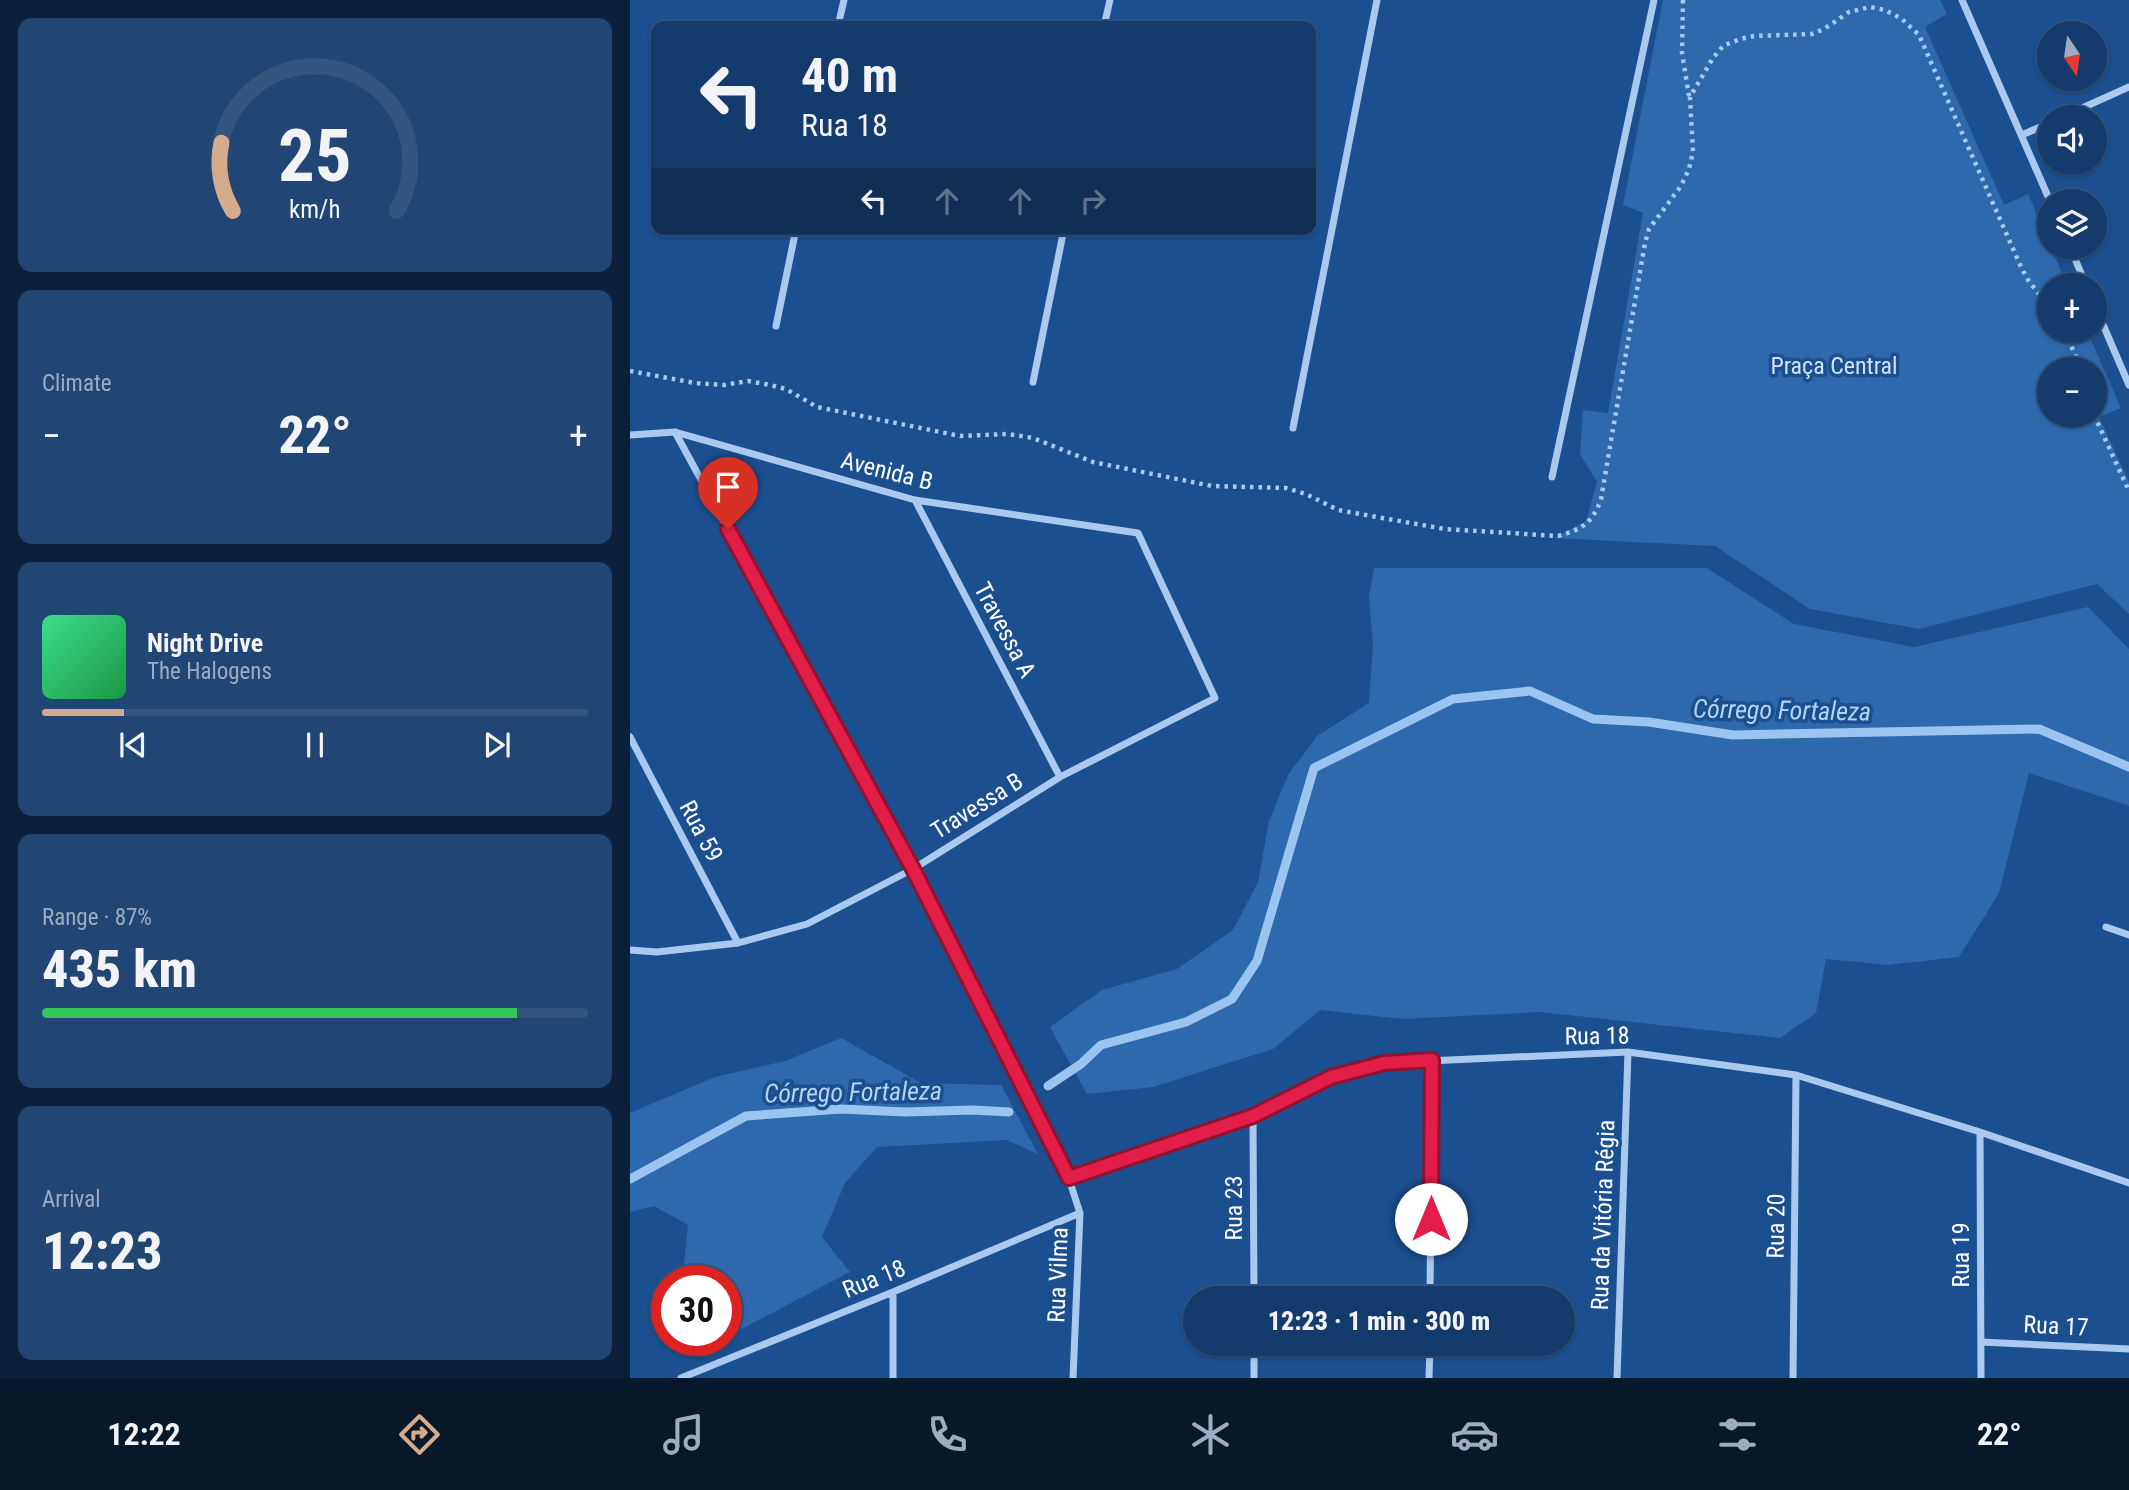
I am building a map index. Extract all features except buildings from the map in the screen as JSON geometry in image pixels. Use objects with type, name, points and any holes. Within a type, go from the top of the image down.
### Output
[{"type":"street","points":[[839,21],[844,0]]},
{"type":"street","points":[[1105,21],[1110,0]]},
{"type":"street","points":[[1293,428],[1377,0]]},
{"type":"street","points":[[1552,477],[1654,0]]},
{"type":"street","points":[[1962,0],[2045,189]]},
{"type":"street","points":[[2089,105],[2129,87]]},
{"type":"street","points":[[2022,135],[2037,128]]},
{"type":"street","points":[[776,326],[795,235]]},
{"type":"street","points":[[1033,382],[1063,235]]},
{"type":"street","points":[[2107,333],[2128,380]]},
{"type":"street","name":"Avenida B","points":[[630,435],[675,432],[915,500],[1138,533],[1215,698]]},
{"type":"street","name":"Rua Vilma","points":[[675,432],[913,869],[1069,1178],[1080,1213],[1073,1378]]},
{"type":"street","name":"Travessa A","points":[[915,500],[1060,777]]},
{"type":"street","name":"Travessa B","points":[[630,950],[657,952],[738,943],[807,924],[913,869],[1060,777],[1215,698]]},
{"type":"street","name":"Rua 59","points":[[630,737],[738,943]]},
{"type":"street","points":[[2106,927],[2129,935]]},
{"type":"street","name":"Rua 18","points":[[1069,1178],[1253,1116],[1331,1077],[1384,1063],[1628,1052],[1796,1075],[1980,1132],[2129,1183]]},
{"type":"street","name":"Rua da Vitória Régia","points":[[1617,1378],[1628,1052]]},
{"type":"street","points":[[1430,1286],[1432,1060]]},
{"type":"street","name":"Rua 20","points":[[1793,1378],[1796,1075]]},
{"type":"street","name":"Rua 23","points":[[1253,1116],[1254,1286]]},
{"type":"street","name":"Rua 19","points":[[1980,1132],[1981,1378]]},
{"type":"street","name":"Rua 18","points":[[681,1378],[893,1293],[1080,1213]]},
{"type":"street","points":[[893,1293],[894,1378]]},
{"type":"street","name":"Rua 17","points":[[1981,1342],[2129,1349]]},
{"type":"street","points":[[1254,1356],[1254,1378]]},
{"type":"street","points":[[1429,1378],[1430,1356]]},
{"type":"path","points":[[630,371],[695,383],[724,385],[748,381],[770,385],[786,389],[817,407],[960,436],[1008,434],[1033,438],[1093,462],[1212,486],[1286,488],[1306,494],[1338,510],[1445,529],[1558,536],[1585,525],[1595,516],[1601,499],[1649,229],[1681,186],[1693,152],[1690,97],[1682,53],[1683,0]]},
{"type":"path","points":[[1690,97],[1723,46],[1740,38],[1812,34],[1849,12],[1870,7],[1885,10],[1902,19],[1919,35],[2021,267],[2037,292]]},
{"type":"path","points":[[2100,427],[2129,491]]},
{"type":"green space","name":"Praça Central","points":[[1663,0],[1940,0],[1947,14],[1925,27],[2004,205],[2028,194],[2037,215],[2037,259],[2056,259],[2062,273],[2037,273],[2037,343],[2092,343],[2098,357],[2037,357],[2037,427],[2104,427],[2129,482],[2129,614],[2097,584],[1919,629],[1810,609],[1715,546],[1554,538],[1586,521],[1597,482],[1580,454],[1583,410],[1608,413],[1643,213],[1623,205]]},
{"type":"green space","name":"Praça Central","points":[[2107,376],[2121,408],[2107,414]]},
{"type":"green space","points":[[1374,568],[1707,568],[1794,624],[1914,647],[2088,607],[2129,649],[2129,806],[2029,773],[1999,893],[1959,957],[1887,965],[1826,959],[1816,1013],[1780,1038],[1540,1012],[1402,1019],[1320,1010],[1273,1049],[1153,1087],[1087,1094],[1050,1027],[1102,990],[1177,969],[1233,930],[1258,882],[1269,821],[1288,775],[1317,736],[1369,703],[1373,646],[1369,597]]},
{"type":"green space","points":[[841,1038],[921,1083],[1001,1085],[1038,1154],[1007,1140],[877,1147],[845,1183],[822,1237],[850,1272],[742,1329],[742,1265],[684,1265],[688,1225],[654,1206],[630,1212],[630,1113],[715,1077],[785,1061]]},
{"type":"waterway","name":"Córrego Fortaleza","points":[[1048,1086],[1081,1064],[1101,1045],[1186,1022],[1232,999],[1257,961],[1314,768],[1453,699],[1530,691],[1593,719],[1649,722],[1733,735],[2039,729],[2129,767]]},
{"type":"waterway","name":"Córrego Fortaleza","points":[[630,1179],[746,1116],[841,1109],[1009,1112]]},
{"type":"route","points":[[728,529],[913,869],[1069,1178],[1253,1116],[1331,1077],[1384,1063],[1432,1060],[1431,1219]]}]
